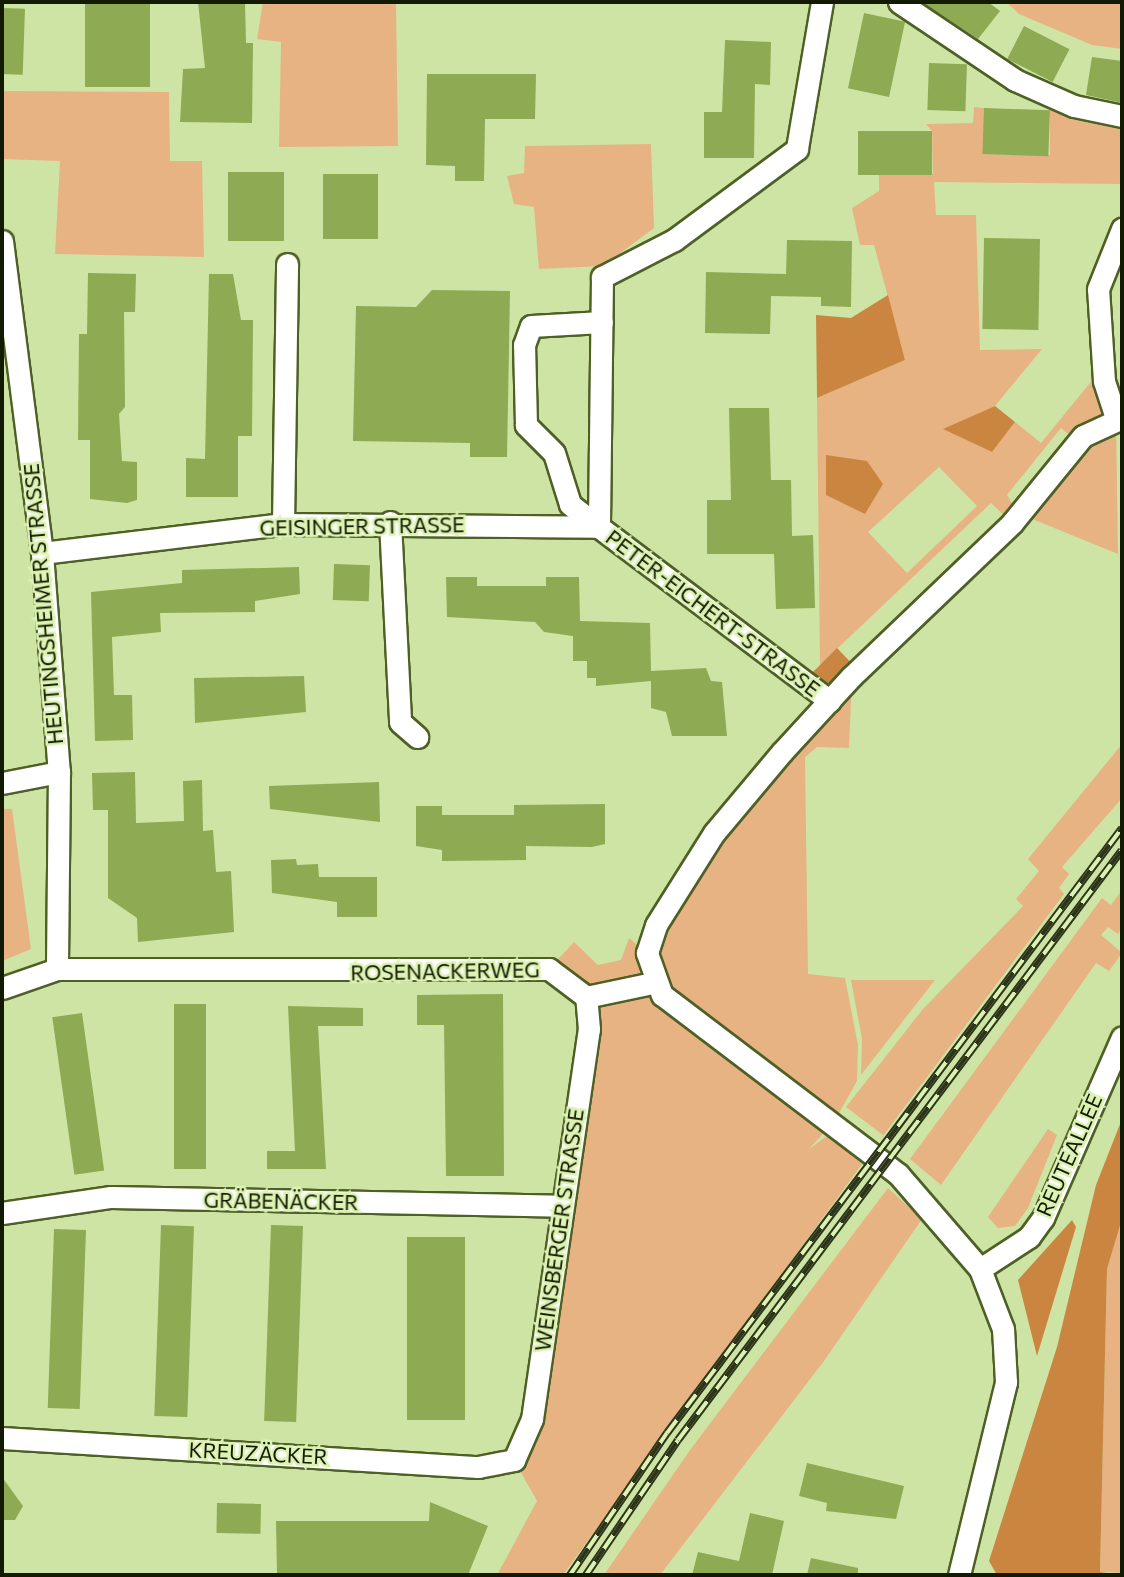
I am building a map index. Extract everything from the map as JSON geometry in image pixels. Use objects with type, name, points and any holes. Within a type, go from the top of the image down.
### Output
[{"type":"street","name":"PETER-EICHERT-STRASSE","points":[[822,2],[797,149],[674,240],[602,277],[599,527],[830,701]]},
{"type":"street","points":[[899,2],[1015,80],[1074,106],[1122,116]]},
{"type":"street","points":[[958,1575],[1006,1382],[1003,1329],[980,1269],[898,1174],[653,983],[647,953],[661,916],[714,833],[830,701],[1012,523],[1083,436],[1119,418],[1104,381],[1098,289],[1122,229]]},
{"type":"street","name":"HEUTINGSHEIMER STRASSE","points":[[2,241],[42,553],[59,772],[57,969]]},
{"type":"street","points":[[283,524],[287,264]]},
{"type":"street","points":[[599,527],[570,504],[554,453],[526,425],[524,345],[531,327],[601,322]]},
{"type":"street","points":[[390,522],[400,722],[417,737]]},
{"type":"street","name":"GEISINGER STRASSE","points":[[42,553],[283,524],[390,522],[599,527]]},
{"type":"street","points":[[2,783],[59,772]]},
{"type":"street","name":"ROSENACKERWEG","points":[[2,988],[57,969],[549,969],[586,997]]},
{"type":"street","points":[[586,997],[653,983]]},
{"type":"street","name":"WEINSBERGER STRASSE","points":[[514,1460],[532,1419],[589,1029],[586,997]]},
{"type":"street","name":"REUTEALLEE","points":[[980,1269],[1029,1237],[1043,1218],[1122,1037]]},
{"type":"street","name":"GRÄBENÄCKER","points":[[2,1213],[111,1197],[562,1206]]},
{"type":"street","name":"KREUZÄCKER","points":[[2,1438],[478,1467],[514,1460]]},
{"type":"shaded area","points":[[263,2],[396,2],[398,146],[279,147],[281,42],[257,39]]},
{"type":"shaded area","points":[[1006,2],[1122,2],[1122,49],[1092,45],[1019,14]]},
{"type":"shaded area","points":[[2,91],[169,92],[170,161],[202,161],[204,257],[55,254],[60,161],[2,159]]},
{"type":"shaded area","points":[[1074,106],[1122,116],[1122,184],[934,182],[936,215],[976,215],[980,350],[1042,349],[995,406],[944,429],[992,452],[1015,422],[1041,443],[1094,378],[1116,418],[1118,554],[1020,514],[1012,523],[991,503],[820,665],[817,398],[905,360],[874,245],[860,245],[852,208],[879,191],[879,175],[933,174],[932,131],[926,124],[973,123],[974,107],[984,108],[984,154],[1050,155],[1050,108]],"holes":[[[1061,428],[1078,442],[1019,514],[1007,495]],[[939,467],[977,506],[907,573],[868,532]]]},
{"type":"shaded area","points":[[651,144],[654,228],[603,266],[539,269],[534,207],[514,204],[507,176],[524,173],[525,146]]},
{"type":"shaded area","points":[[888,295],[905,360],[817,398],[816,315],[851,318]]},
{"type":"shaded area","points":[[995,406],[1015,422],[992,452],[943,429]]},
{"type":"shaded area","points":[[826,455],[867,461],[883,484],[865,514],[826,495]]},
{"type":"shaded area","points":[[837,648],[858,670],[830,701],[803,682]]},
{"type":"shaded area","points":[[852,676],[849,748],[817,747],[805,757],[808,974],[845,978],[858,1045],[857,1081],[834,1122],[808,1150],[828,1135],[862,1164],[563,1575],[497,1575],[537,1501],[514,1460],[532,1419],[586,997],[549,969],[574,942],[598,965],[621,960],[629,938],[646,952],[714,833]]},
{"type":"shaded area","points":[[1122,744],[1122,798],[1062,867],[1069,874],[1059,888],[1064,894],[880,1140],[883,1135],[846,1107],[923,1009],[1023,906],[1016,899],[1039,871],[1028,859]]},
{"type":"shaded area","points":[[2,809],[12,809],[31,949],[2,961]]},
{"type":"shaded area","points":[[1122,890],[1122,927],[1118,934],[1108,927],[1101,935],[1122,953],[1109,971],[1096,963],[941,1185],[910,1159],[1102,898],[1111,905]]},
{"type":"shaded area","points":[[851,980],[935,980],[861,1075],[862,1039]]},
{"type":"shaded area","points":[[1122,1119],[1122,1219],[1107,1269],[1100,1572],[1122,1575],[997,1575],[989,1561],[1057,1347],[1096,1185]]},
{"type":"shaded area","points":[[1048,1129],[1057,1135],[1028,1208],[1015,1226],[998,1228],[988,1217]]},
{"type":"shaded area","points":[[888,1188],[922,1219],[824,1361],[660,1575],[604,1575],[690,1450]]},
{"type":"shaded area","points":[[1122,1219],[1122,1573],[1100,1572],[1107,1269]]},
{"type":"shaded area","points":[[1072,1220],[1076,1227],[1037,1356],[1018,1280]]},
{"type":"building","points":[[85,2],[150,2],[150,87],[85,87]]},
{"type":"building","points":[[198,2],[245,2],[246,43],[253,43],[252,123],[180,122],[183,69],[205,68]]},
{"type":"building","points":[[922,2],[988,2],[1000,11],[978,39]]},
{"type":"building","points":[[2,8],[25,9],[23,75],[2,74]]},
{"type":"building","points":[[864,13],[905,22],[889,97],[848,88]]},
{"type":"building","points":[[1024,26],[1069,49],[1053,82],[1007,59]]},
{"type":"building","points":[[725,40],[771,42],[770,85],[755,84],[754,158],[704,158],[704,112],[722,112]]},
{"type":"building","points":[[1092,57],[1122,61],[1122,103],[1086,95]]},
{"type":"building","points":[[929,63],[967,64],[965,111],[927,110]]},
{"type":"building","points":[[427,74],[536,74],[535,119],[485,119],[484,181],[455,181],[455,166],[426,165]]},
{"type":"building","points":[[984,108],[1050,110],[1048,156],[982,154]]},
{"type":"building","points":[[858,131],[932,131],[932,175],[858,175]]},
{"type":"building","points":[[228,172],[284,172],[284,241],[228,241]]},
{"type":"building","points":[[323,174],[378,174],[378,239],[323,239]]},
{"type":"building","points":[[984,238],[1040,239],[1038,330],[982,329]]},
{"type":"building","points":[[787,240],[852,241],[851,307],[821,306],[821,297],[771,296],[770,334],[705,333],[706,272],[786,274]]},
{"type":"building","points":[[88,273],[136,274],[135,312],[124,312],[125,407],[119,414],[122,461],[137,462],[137,500],[127,503],[90,499],[90,440],[78,440],[79,334],[87,334]]},
{"type":"building","points":[[209,274],[233,274],[241,320],[253,320],[252,436],[238,436],[238,497],[186,497],[186,458],[205,459]]},
{"type":"building","points":[[432,290],[510,291],[507,457],[470,457],[470,443],[353,441],[356,306],[416,307]]},
{"type":"building","points":[[729,408],[769,408],[771,480],[791,480],[792,536],[813,535],[815,608],[776,609],[774,554],[707,554],[707,500],[731,500]]},
{"type":"building","points":[[334,564],[370,565],[369,601],[333,600]]},
{"type":"building","points":[[299,567],[300,594],[255,601],[255,612],[160,613],[161,632],[112,637],[114,695],[132,695],[133,740],[95,741],[91,592],[182,583],[182,570]]},
{"type":"building","points":[[446,577],[477,577],[477,586],[546,586],[546,577],[579,577],[580,621],[650,623],[651,671],[706,668],[711,681],[722,682],[727,736],[672,736],[666,712],[651,708],[651,681],[596,686],[596,678],[587,678],[587,661],[573,661],[573,636],[544,632],[535,622],[447,617]]},
{"type":"building","points":[[304,676],[306,712],[195,723],[194,678]]},
{"type":"building","points":[[135,772],[136,823],[184,821],[183,781],[202,780],[203,831],[213,830],[216,872],[231,871],[234,932],[138,942],[137,918],[108,898],[108,810],[93,810],[92,773]]},
{"type":"building","points":[[379,782],[380,822],[270,809],[269,786]]},
{"type":"building","points":[[605,804],[605,844],[592,847],[526,846],[526,860],[442,861],[442,850],[416,846],[416,806],[442,806],[442,815],[514,815],[514,805]]},
{"type":"building","points":[[296,859],[297,865],[318,864],[319,877],[377,877],[377,917],[337,917],[337,902],[272,893],[271,860]]},
{"type":"building","points":[[503,994],[504,1176],[446,1176],[444,1025],[417,1025],[417,995]]},
{"type":"building","points":[[174,1004],[206,1004],[206,1169],[174,1169]]},
{"type":"building","points":[[288,1006],[363,1008],[363,1026],[318,1026],[326,1169],[267,1169],[267,1151],[295,1151]]},
{"type":"building","points":[[82,1013],[104,1170],[74,1175],[52,1017]]},
{"type":"building","points":[[161,1225],[194,1226],[187,1417],[154,1416]]},
{"type":"building","points":[[271,1225],[303,1226],[296,1422],[264,1421]]},
{"type":"building","points":[[54,1229],[86,1230],[80,1409],[48,1408]]},
{"type":"building","points":[[407,1237],[465,1237],[465,1420],[407,1420]]},
{"type":"building","points":[[807,1463],[904,1486],[896,1519],[826,1511],[827,1503],[799,1496]]},
{"type":"building","points":[[2,1477],[23,1506],[15,1520],[2,1520]]},
{"type":"building","points":[[430,1502],[488,1526],[468,1575],[277,1575],[276,1521],[429,1521]]},
{"type":"building","points":[[217,1503],[261,1504],[260,1534],[216,1533]]},
{"type":"building","points":[[750,1513],[784,1521],[772,1575],[692,1575],[698,1552],[739,1561]]},
{"type":"building","points":[[811,1558],[858,1568],[858,1575],[807,1575]]},
{"type":"railway","points":[[570,1575],[667,1433],[1122,828]]},
{"type":"railway","points":[[586,1575],[678,1440],[1122,850]]}]
